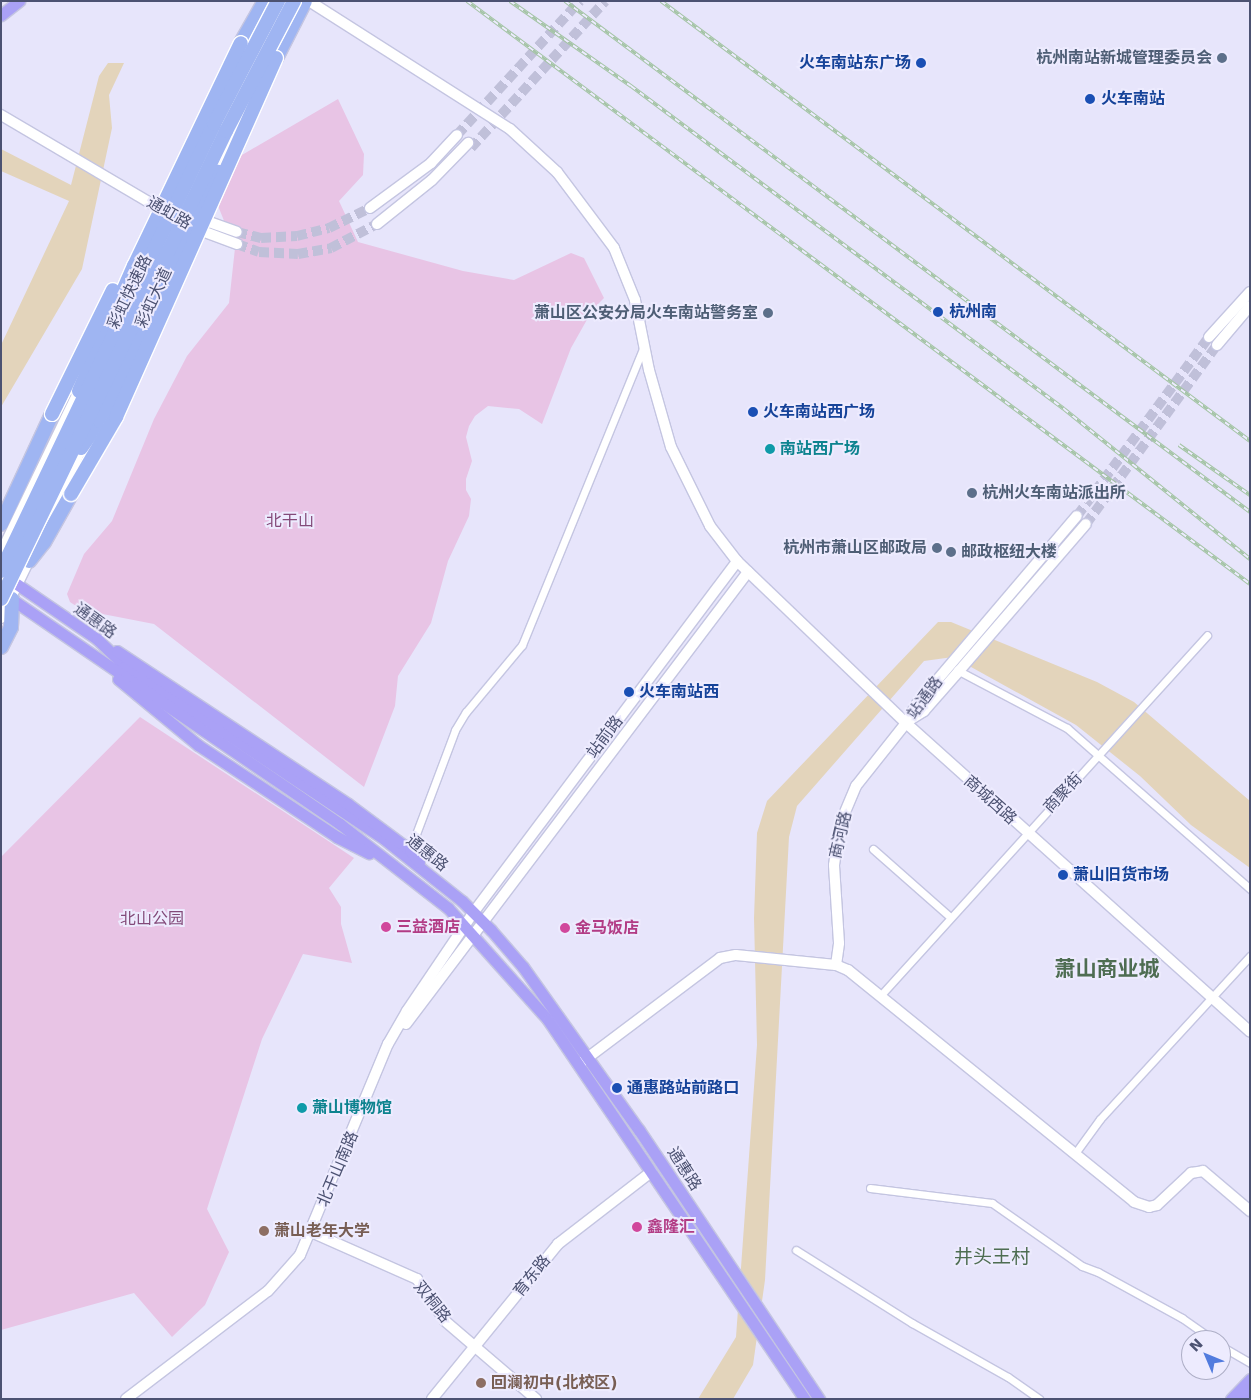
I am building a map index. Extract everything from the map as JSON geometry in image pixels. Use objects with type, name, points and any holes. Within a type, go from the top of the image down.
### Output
[{"type":"highway","points":[[1,524],[52,414],[197,115],[265,1]]},
{"type":"highway","name":"彩虹快速路","points":[[1,572],[214,124],[278,1]]},
{"type":"highway","name":"彩虹快速路","points":[[5,597],[58,481],[226,131],[294,1]]},
{"type":"highway","points":[[58,481],[100,421],[235,137],[304,1]]},
{"type":"highway","points":[[62,445],[86,372],[241,43]]},
{"type":"highway","points":[[28,561],[44,542],[116,417],[276,58]]},
{"type":"highway","points":[[1,647],[11,627],[5,597]]},
{"type":"main road","points":[[1,15],[19,1]]},
{"type":"main road","name":"彩虹大道","points":[[1,553],[167,208],[273,1]]},
{"type":"main road","name":"彩虹大道","points":[[1,618],[5,597],[17,584],[270,55],[304,1]]},
{"type":"main road","name":"商城西路","points":[[309,1],[510,129],[557,172],[614,248],[636,300],[658,408],[684,479],[710,526],[736,561],[906,723],[1250,1032]]},
{"type":"main road","name":"通虹路","points":[[1,115],[105,176],[237,244]]},
{"type":"main road","points":[[370,208],[431,163],[457,135]]},
{"type":"main road","points":[[377,224],[410,199],[469,146]]},
{"type":"main road","name":"通虹路","points":[[190,220],[237,232]]},
{"type":"main road","points":[[1250,292],[1213,341],[1250,306]]},
{"type":"main road","name":"站通路","points":[[906,723],[924,711],[959,671],[986,633],[1077,516]]},
{"type":"main road","name":"站通路","points":[[906,723],[916,706],[949,666],[986,633],[1086,524]]},
{"type":"main road","name":"站前路","points":[[473,913],[736,561]]},
{"type":"main road","name":"通惠路","points":[[1,572],[97,639],[125,666],[384,839],[482,921],[522,967],[587,1058],[728,1265],[779,1353]]},
{"type":"main road","points":[[468,932],[482,921],[748,572]]},
{"type":"main road","name":"通惠路","points":[[5,597],[91,654],[198,745],[337,837],[419,884],[448,908],[468,932],[528,995],[651,1172],[717,1272],[779,1353]]},
{"type":"main road","points":[[97,639],[177,689],[410,850],[428,876]]},
{"type":"main road","name":"商河路","points":[[836,965],[839,943],[834,865],[840,824],[856,786],[906,723]]},
{"type":"main road","name":"北干山南路","points":[[126,1399],[283,1277],[300,1256],[383,1059],[407,1011],[468,932],[473,913]]},
{"type":"main road","points":[[577,1066],[720,958],[750,956],[836,965],[880,996],[1141,1206],[1157,1205],[1191,1173],[1203,1172],[1250,1211]]},
{"type":"main road","name":"育东路","points":[[432,1399],[558,1244],[651,1172]]},
{"type":"main road","name":"双桐路","points":[[311,1232],[417,1279],[445,1321],[536,1399]]},
{"type":"main road","points":[[779,1353],[805,1399]]},
{"type":"main road","points":[[779,1353],[819,1399]]},
{"type":"main road","points":[[1231,1399],[1250,1379]]},
{"type":"main road","points":[[1243,1399],[1250,1392]]},
{"type":"street","points":[[410,850],[455,730],[466,712],[522,645],[644,346]]},
{"type":"street","name":"商聚街","points":[[880,996],[1207,636]]},
{"type":"street","points":[[959,671],[1067,728],[1096,756],[1250,889]]},
{"type":"street","points":[[873,849],[950,917]]},
{"type":"street","points":[[1076,1152],[1100,1119],[1250,956]]},
{"type":"street","points":[[870,1188],[992,1203],[1082,1266],[1098,1272],[1198,1330]]},
{"type":"street","points":[[796,1250],[912,1324],[1008,1377],[1039,1399]]},
{"type":"street","points":[[1231,1352],[1250,1363]]},
{"type":"green space","name":"北干山","points":[[338,99],[364,154],[363,175],[339,201],[358,242],[463,271],[514,280],[571,253],[584,258],[604,298],[593,309],[571,348],[542,424],[519,409],[488,406],[475,416],[469,426],[466,437],[472,461],[466,479],[466,490],[471,499],[469,516],[448,561],[431,623],[398,676],[395,706],[364,787],[154,624],[82,610],[70,602],[67,594],[84,554],[112,521],[154,419],[187,356],[229,303],[235,248],[206,176]]},
{"type":"green space","name":"北山公园","points":[[140,717],[354,858],[329,888],[341,907],[341,924],[352,963],[303,954],[262,1039],[207,1209],[229,1252],[205,1305],[172,1337],[134,1293],[1,1330],[1,857]]},
{"type":"shaded area","points":[[108,63],[124,63],[109,95],[112,128],[82,269],[1,407],[1,345],[69,201],[1,171],[1,149],[71,185],[99,76]]},
{"type":"shaded area","points":[[938,622],[951,622],[1097,682],[1134,702],[1250,801],[1250,868],[1191,825],[1140,776],[1076,725],[953,657],[924,661],[797,806],[789,837],[765,1280],[753,1365],[733,1399],[698,1399],[736,1337],[757,1045],[754,918],[757,833],[767,801]]},
{"type":"tunnel","points":[[457,135],[580,1]]},
{"type":"tunnel","points":[[471,148],[605,1]]},
{"type":"tunnel","points":[[237,232],[261,238],[297,236],[329,228],[370,208]]},
{"type":"tunnel","points":[[237,244],[259,252],[298,254],[331,248],[377,224]]},
{"type":"tunnel","points":[[1077,516],[1209,337]]},
{"type":"tunnel","points":[[1086,524],[1217,345]]},
{"type":"railway","points":[[467,1],[1250,584]]},
{"type":"railway","points":[[510,1],[631,86],[1064,409],[1250,559]]},
{"type":"railway","points":[[565,1],[1250,512]]},
{"type":"railway","points":[[661,1],[1250,441]]},
{"type":"railway","points":[[1179,445],[1250,495]]},
{"type":"place","name":"杭州南站新城管理委员会","points":[[1222,58]]},
{"type":"place","name":"火车南站东广场","points":[[921,63]]},
{"type":"place","name":"火车南站","points":[[1090,99]]},
{"type":"place","name":"杭州南","points":[[938,312]]},
{"type":"place","name":"萧山区公安分局火车南站警务室","points":[[768,313]]},
{"type":"place","name":"火车南站西广场","points":[[753,412]]},
{"type":"place","name":"南站西广场","points":[[770,449]]},
{"type":"place","name":"杭州火车南站派出所","points":[[972,493]]},
{"type":"place","name":"杭州市萧山区邮政局","points":[[937,548]]},
{"type":"place","name":"邮政枢纽大楼","points":[[951,552]]},
{"type":"place","name":"火车南站西","points":[[629,692]]},
{"type":"place","name":"萧山旧货市场","points":[[1063,875]]},
{"type":"place","name":"三益酒店","points":[[386,927]]},
{"type":"place","name":"金马饭店","points":[[565,928]]},
{"type":"place","name":"通惠路站前路口","points":[[617,1088]]},
{"type":"place","name":"萧山博物馆","points":[[302,1108]]},
{"type":"place","name":"鑫隆汇","points":[[637,1227]]},
{"type":"place","name":"萧山老年大学","points":[[264,1231]]},
{"type":"place","name":"回澜初中(北校区)","points":[[481,1383]]},
{"type":"district","name":"萧山商业城","points":[[1107,969]]},
{"type":"district","name":"井头王村","points":[[992,1257]]}]
